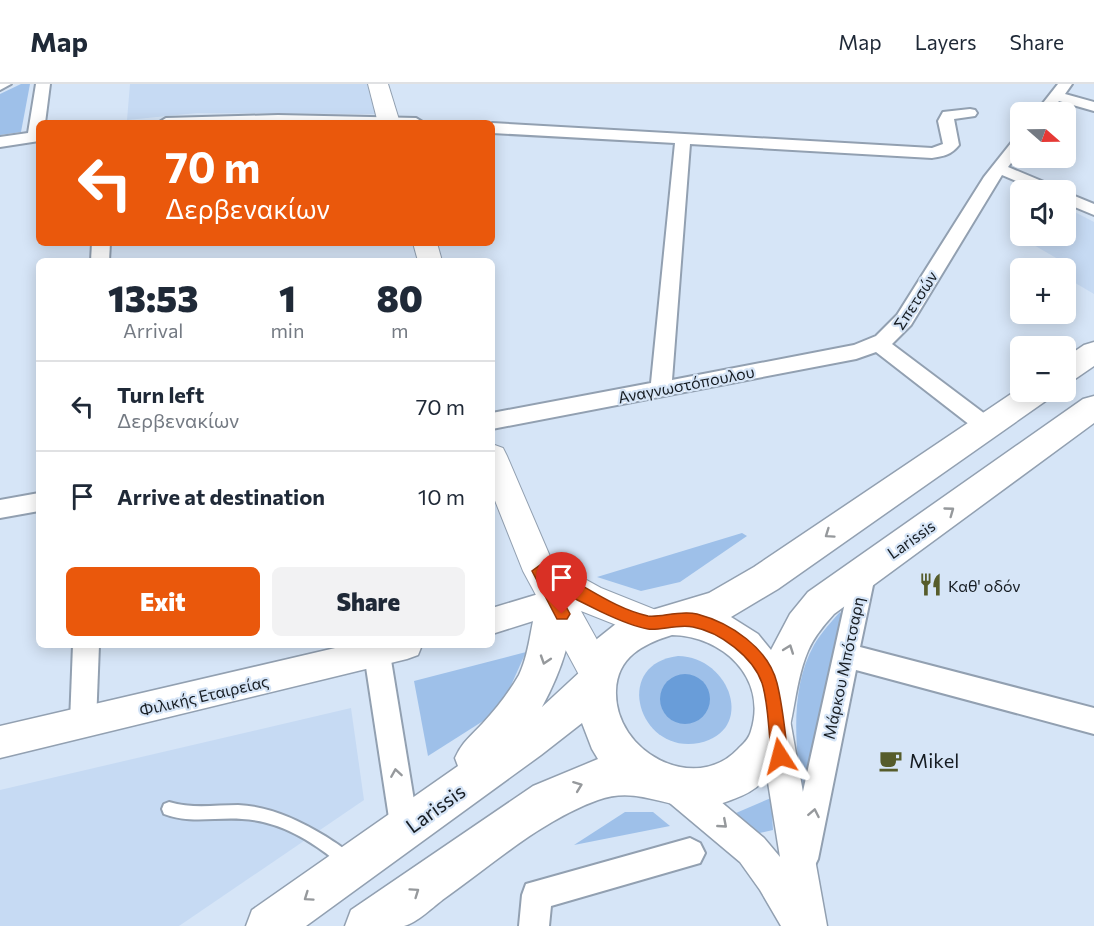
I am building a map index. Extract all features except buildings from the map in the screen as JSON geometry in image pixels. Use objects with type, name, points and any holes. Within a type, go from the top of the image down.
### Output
[{"type":"main road","points":[[378,84],[388,120]]},
{"type":"main road","points":[[1076,364],[1094,352]]},
{"type":"main road","points":[[658,780],[615,752],[604,734],[595,705],[597,678],[605,656],[620,639],[655,622],[705,610],[740,594],[1021,402]]},
{"type":"main road","name":"Larissis","points":[[774,712],[784,662],[800,626],[821,603],[1094,407]]},
{"type":"main road","points":[[495,463],[548,587],[597,678]]},
{"type":"main road","points":[[367,926],[548,801],[599,779],[658,780],[711,786],[746,770],[768,742],[774,712],[764,671],[749,651],[730,635],[696,621],[655,622],[548,587]]},
{"type":"main road","points":[[405,831],[440,788],[499,737],[526,702],[546,657],[553,629],[548,587]]},
{"type":"main road","name":"Larissis","points":[[268,926],[405,831],[567,712],[597,678]]},
{"type":"street","points":[[0,86],[4,84]]},
{"type":"street","points":[[39,120],[43,84]]},
{"type":"street","points":[[1052,102],[1062,90],[1094,107]]},
{"type":"street","points":[[495,128],[940,152],[951,145],[947,116],[970,113]]},
{"type":"street","points":[[0,142],[36,137]]},
{"type":"street","points":[[661,389],[683,140]]},
{"type":"street","name":"Σπετσών","points":[[986,426],[880,345],[904,320],[998,168],[1010,153]]},
{"type":"street","points":[[998,168],[1026,180]]},
{"type":"street","points":[[1076,202],[1094,210]]},
{"type":"street","name":"Αναγνωστόπουλου","points":[[495,420],[856,352],[880,345]]},
{"type":"street","points":[[0,509],[36,503]]},
{"type":"street","name":"Μάρκου Μπότσαρη","points":[[801,870],[864,572]]},
{"type":"street","points":[[495,619],[548,587]]},
{"type":"street","points":[[83,723],[86,648]]},
{"type":"street","name":"Φιλικής Εταιρείας","points":[[0,742],[397,648]]},
{"type":"street","points":[[377,654],[405,831]]},
{"type":"street","points":[[846,655],[1094,721]]},
{"type":"street","points":[[774,712],[810,926]]},
{"type":"street","points":[[658,780],[730,830],[760,859],[801,926]]},
{"type":"street","points":[[534,926],[537,895],[690,854]]},
{"type":"lane","points":[[169,809],[193,814],[244,812],[276,819],[327,843],[353,866]]},
{"type":"shaded area","points":[[21,84],[30,84],[21,132],[0,135],[0,94]]},
{"type":"shaded area","points":[[130,84],[367,84],[375,114],[197,113],[127,120]]},
{"type":"shaded area","points":[[1076,213],[1094,222],[1094,294],[1076,283],[1076,258],[1056,258],[1035,246],[1076,246]]},
{"type":"shaded area","points":[[742,533],[747,536],[680,582],[641,591],[597,577]]},
{"type":"shaded area","points":[[840,612],[802,792],[796,736],[801,680],[814,645]]},
{"type":"shaded area","points":[[526,652],[508,692],[491,716],[428,756],[414,681]]},
{"type":"shaded area","points":[[678,656],[696,660],[712,668],[723,681],[730,695],[731,710],[727,724],[717,736],[699,743],[678,743],[661,736],[648,723],[641,707],[639,690],[645,675],[657,663]]},
{"type":"shaded area","points":[[685,674],[694,676],[705,685],[710,699],[708,708],[699,719],[685,724],[676,722],[665,713],[660,699],[662,690],[671,679]]},
{"type":"shaded area","points":[[351,708],[364,800],[179,926],[0,926],[0,790]]},
{"type":"shaded area","points":[[771,798],[773,830],[755,834],[736,813]]},
{"type":"shaded area","points":[[625,812],[653,812],[670,826],[574,845]]},
{"type":"place","name":"Καθ' οδόν","points":[[930,585]]},
{"type":"place","name":"Mikel","points":[[891,760]]},
{"type":"route","points":[[562,614],[540,571],[589,599],[649,623],[684,619],[708,624],[730,635],[757,660],[769,682],[780,756]]}]
